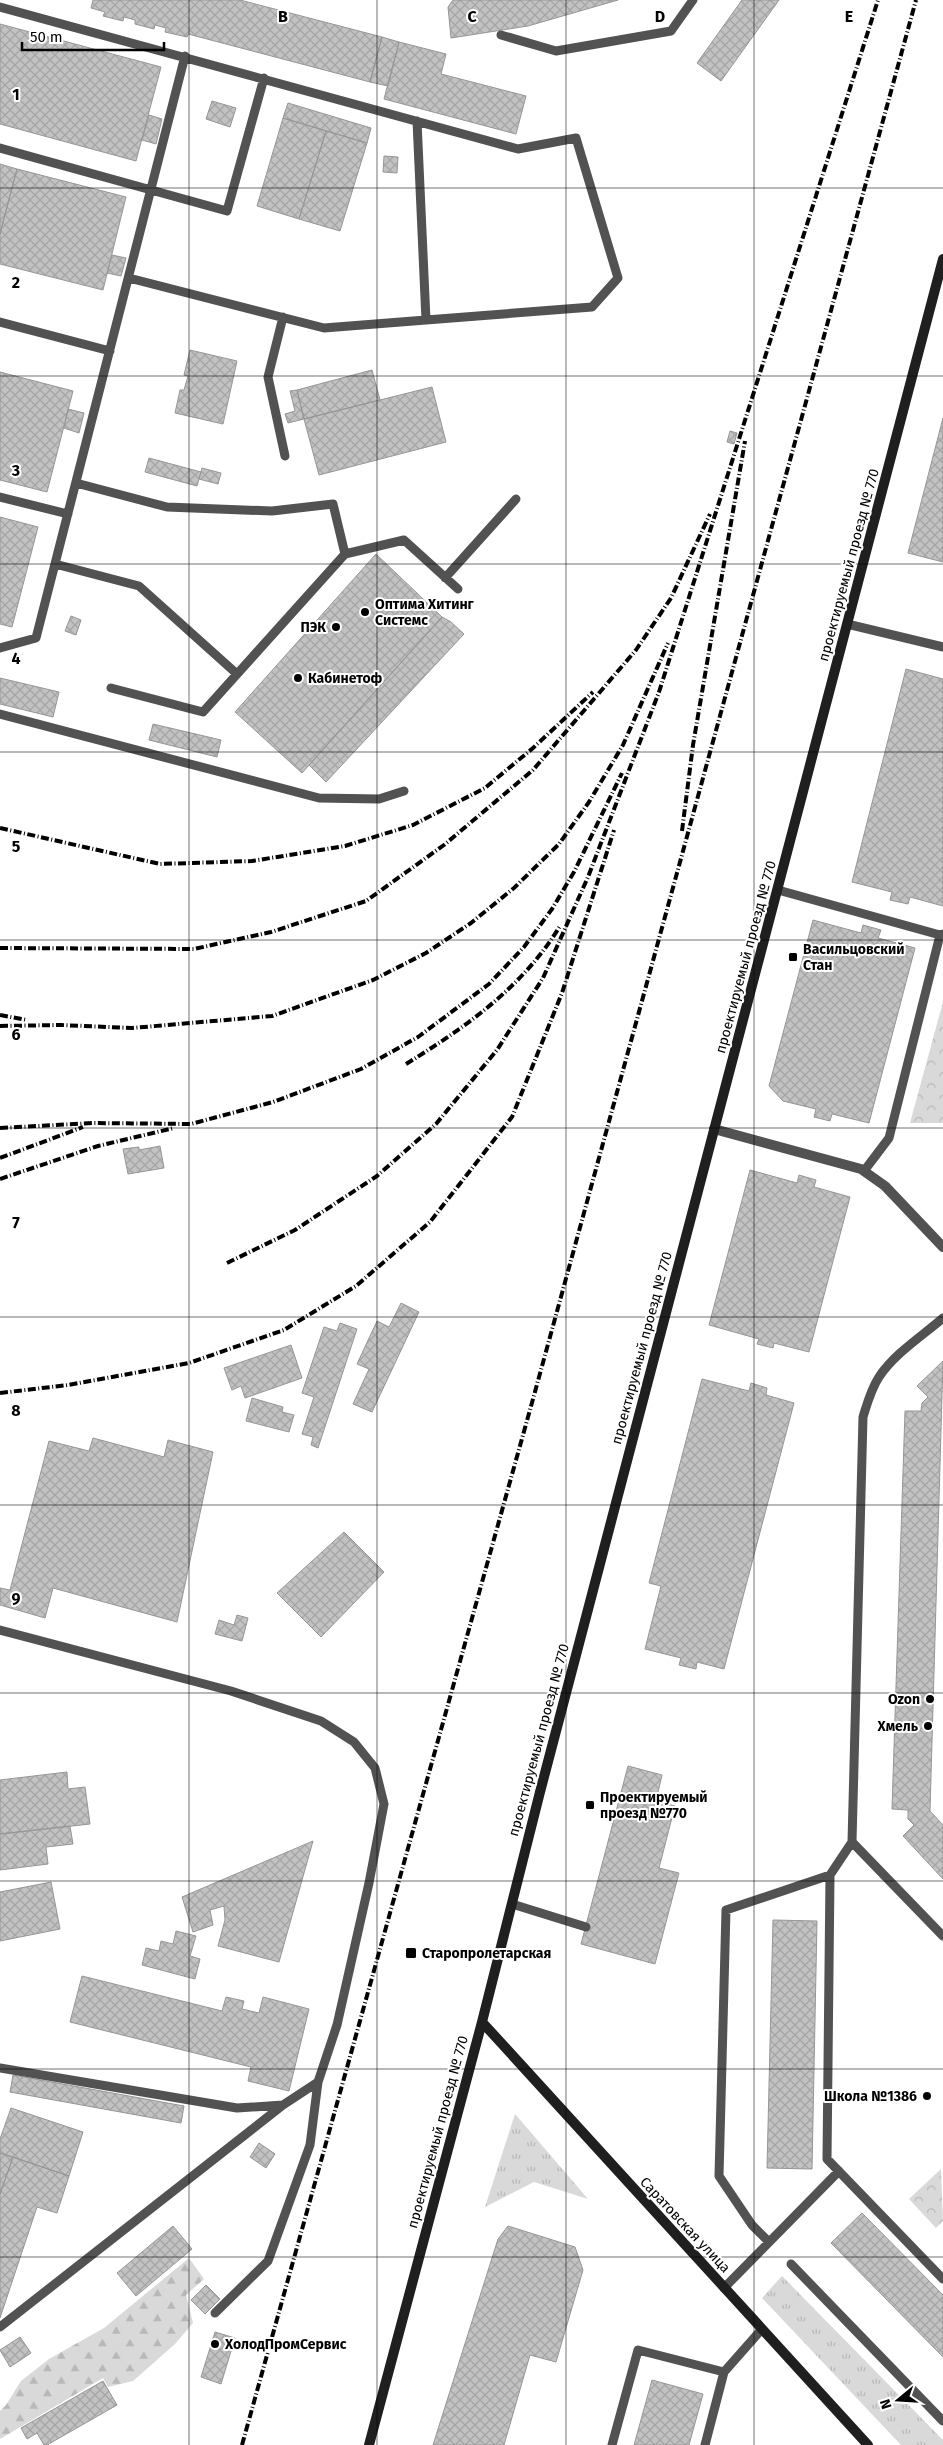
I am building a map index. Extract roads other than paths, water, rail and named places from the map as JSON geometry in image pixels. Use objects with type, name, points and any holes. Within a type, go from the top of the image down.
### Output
[{"type":"street","name":"проектируемый проезд № 770","points":[[369,2445],[482,2022],[943,258]]},
{"type":"street","points":[[714,1129],[846,1163],[864,1171],[885,1186],[943,1248]]},
{"type":"street","name":"Саратовская улица","points":[[482,2022],[868,2445]]},
{"type":"lane","points":[[501,35],[556,51],[671,31],[693,0]]},
{"type":"lane","points":[[0,7],[185,56],[518,149],[576,138],[618,278],[592,307],[324,328],[128,278]]},
{"type":"lane","points":[[0,648],[36,638],[185,56]]},
{"type":"lane","points":[[0,148],[227,211],[264,78]]},
{"type":"lane","points":[[417,120],[426,320]]},
{"type":"lane","points":[[284,318],[268,377],[285,456]]},
{"type":"lane","points":[[0,322],[110,350]]},
{"type":"lane","points":[[76,483],[167,507],[272,511],[333,504],[345,554]]},
{"type":"lane","points":[[0,497],[68,514]]},
{"type":"lane","points":[[446,578],[516,499]]},
{"type":"lane","points":[[111,688],[203,712],[345,554],[404,540],[458,588]]},
{"type":"lane","points":[[55,564],[139,586],[237,674]]},
{"type":"lane","points":[[847,624],[943,648]]},
{"type":"lane","points":[[0,714],[319,798],[379,799],[404,791]]},
{"type":"lane","points":[[778,890],[941,935],[889,1138],[864,1171]]},
{"type":"lane","points":[[943,1318],[879,1376],[870,1394],[863,1417],[852,1842],[830,1875],[827,2159],[943,2279]]},
{"type":"lane","points":[[0,1630],[231,1691],[321,1721],[354,1742],[375,1768],[384,1804],[369,1883],[337,2025],[318,2082],[310,2145],[268,2261],[215,2313]]},
{"type":"lane","points":[[852,1842],[943,1936]]},
{"type":"lane","points":[[769,2242],[752,2225],[719,2176],[726,1910],[830,1875]]},
{"type":"lane","points":[[512,1904],[586,1927]]},
{"type":"lane","points":[[0,2068],[237,2108],[284,2105]]},
{"type":"lane","points":[[0,2328],[284,2105],[318,2082]]},
{"type":"lane","points":[[724,2288],[838,2171]]},
{"type":"lane","points":[[791,2264],[943,2420]]},
{"type":"lane","points":[[705,2445],[724,2372],[762,2329]]},
{"type":"lane","points":[[612,2445],[638,2350],[724,2372]]},
{"type":"railway","points":[[227,1263],[295,1230],[377,1176],[436,1124],[497,1050],[543,978],[588,877],[659,692],[878,0]]},
{"type":"railway","points":[[242,2445],[533,1399],[916,0]]},
{"type":"railway","points":[[682,831],[693,745],[745,441]]},
{"type":"railway","points":[[0,948],[194,949],[271,932],[366,901],[444,845],[533,770],[636,650],[671,598],[710,514]]},
{"type":"railway","points":[[0,1026],[61,1025],[132,1028],[272,1016],[373,980],[426,953],[471,923],[514,888],[559,844],[589,802],[623,745],[668,643]]},
{"type":"railway","points":[[0,828],[160,864],[252,861],[345,846],[413,825],[485,788],[533,748],[593,692]]},
{"type":"railway","points":[[0,1128],[93,1123],[191,1124],[273,1102],[361,1069],[418,1037],[489,984],[524,947],[552,909],[574,872],[622,773]]},
{"type":"railway","points":[[0,1393],[68,1385],[189,1363],[284,1330],[356,1286],[430,1222],[512,1117],[562,993],[614,830]]},
{"type":"railway","points":[[406,1064],[471,1020],[511,987],[529,968],[560,926]]},
{"type":"railway","points":[[0,1015],[27,1020]]},
{"type":"railway","points":[[0,1158],[83,1127]]},
{"type":"railway","points":[[0,1179],[98,1146],[174,1128]]},
{"type":"place","name":"Оптима Хитинг Системс","points":[[365,612]]},
{"type":"place","name":"ПЭК","points":[[336,627]]},
{"type":"place","name":"Кабинетоф","points":[[298,678]]},
{"type":"place","name":"Васильцовский Стан","points":[[793,957]]},
{"type":"place","name":"Ozon","points":[[930,1699]]},
{"type":"place","name":"Хмель","points":[[928,1726]]},
{"type":"place","name":"Проектируемый проезд №770","points":[[590,1805]]},
{"type":"place","name":"Старопролетарская","points":[[411,1953]]},
{"type":"place","name":"Школа №1386","points":[[927,2096]]},
{"type":"place","name":"ХолодПромСервис","points":[[215,2344]]}]
